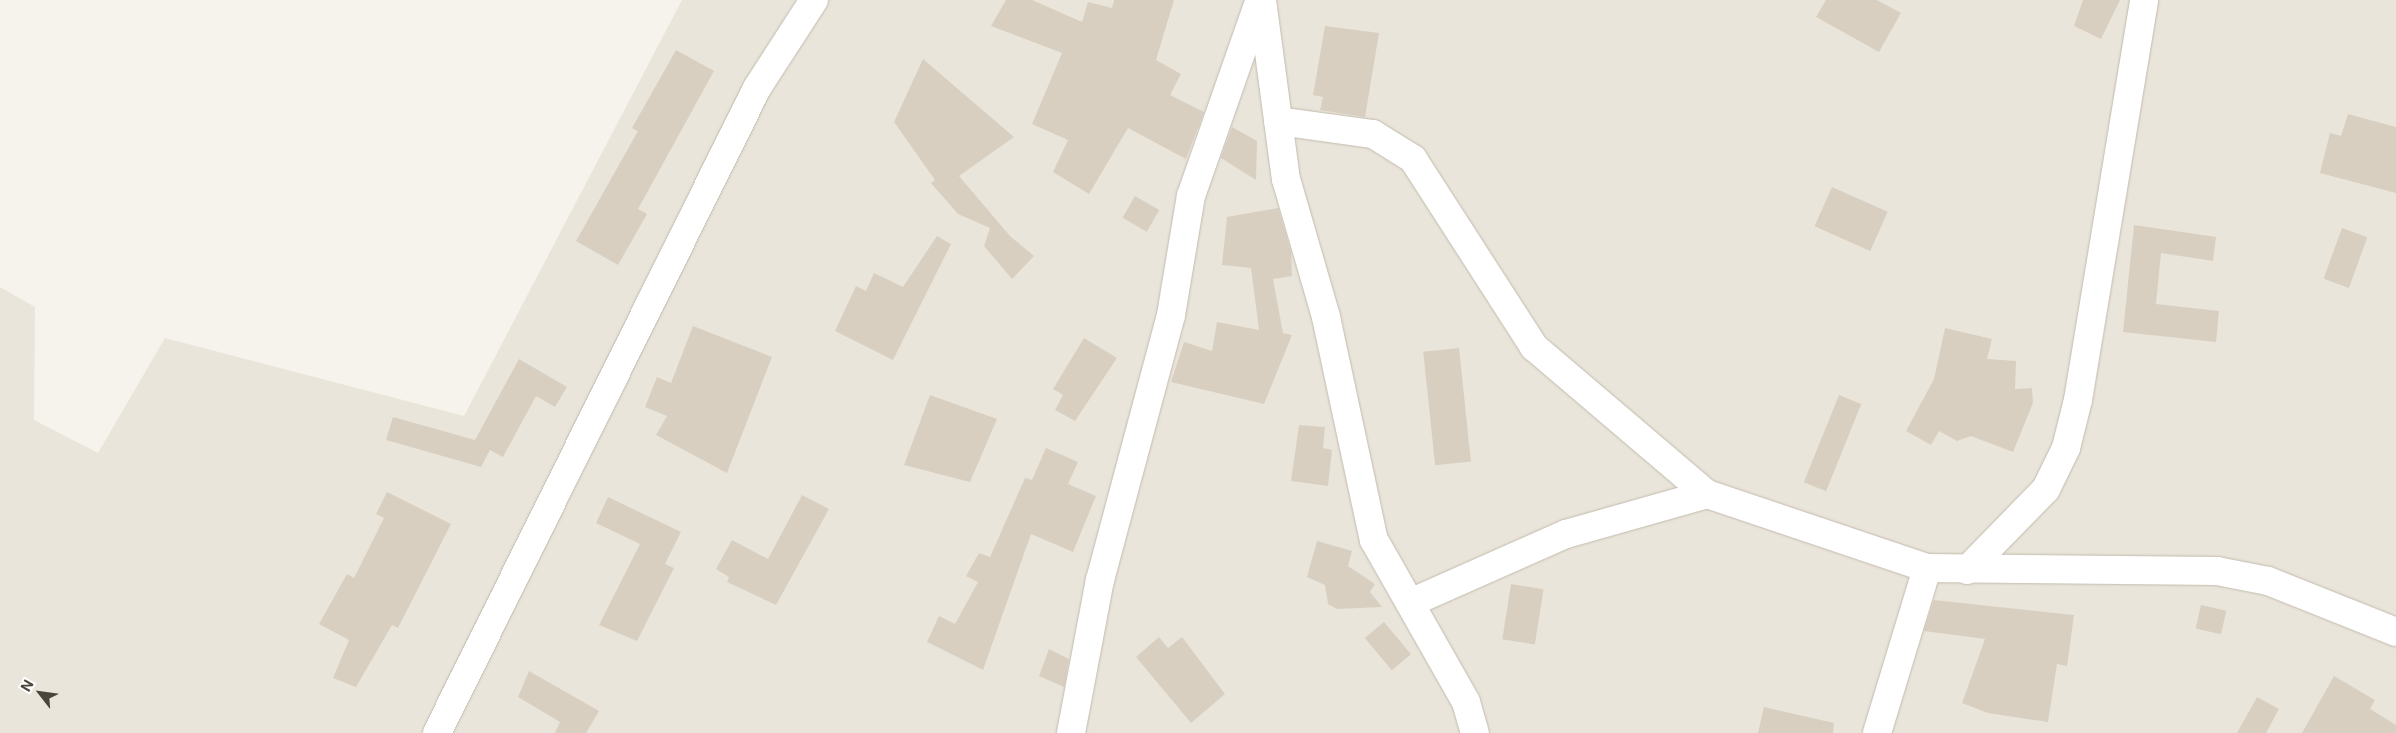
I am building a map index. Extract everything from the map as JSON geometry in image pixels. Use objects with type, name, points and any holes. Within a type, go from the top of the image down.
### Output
[{"type":"street","points":[[437,733],[757,88],[814,0]]},
{"type":"street","points":[[1261,0],[1286,179],[1326,317],[1374,540],[1466,702],[1475,733]]},
{"type":"street","points":[[1071,733],[1100,580],[1170,315],[1191,196],[1261,0]]},
{"type":"street","points":[[1966,570],[2046,489],[2066,448],[2078,400],[2144,0]]},
{"type":"street","points":[[1278,121],[1373,134],[1413,159],[1534,347],[1707,494],[1927,568],[1966,570],[2218,571],[2268,581],[2396,632]]},
{"type":"street","points":[[1410,603],[1566,534],[1707,494]]},
{"type":"street","points":[[1877,733],[1927,568]]},
{"type":"shaded area","points":[[682,0],[2396,0],[2396,733],[0,733],[0,287],[35,307],[34,420],[98,453],[165,338],[464,416]]},
{"type":"building","points":[[1006,0],[1032,0],[1082,22],[1088,2],[1112,8],[1114,0],[1174,0],[1156,60],[1181,74],[1170,95],[1204,112],[1186,159],[1128,128],[1089,194],[1053,172],[1068,140],[1032,124],[1062,53],[991,26]]},
{"type":"building","points":[[1826,0],[1877,0],[1901,13],[1879,52],[1816,17]]},
{"type":"building","points":[[2083,0],[2120,0],[2101,39],[2074,26]]},
{"type":"building","points":[[1325,26],[1379,33],[1365,117],[1320,110],[1323,97],[1313,95]]},
{"type":"building","points":[[676,50],[714,71],[638,209],[647,214],[618,265],[576,241],[638,131],[632,128]]},
{"type":"building","points":[[923,59],[1014,137],[959,176],[1010,236],[1034,256],[1012,279],[984,246],[990,228],[958,214],[931,183],[935,180],[894,122]]},
{"type":"building","points":[[2348,114],[2396,127],[2396,193],[2320,173],[2330,133],[2341,136]]},
{"type":"building","points":[[1232,127],[1257,141],[1256,180],[1221,158]]},
{"type":"building","points":[[1832,187],[1888,212],[1870,251],[1815,226]]},
{"type":"building","points":[[1135,196],[1159,210],[1147,232],[1122,218]]},
{"type":"building","points":[[1278,208],[1291,252],[1292,276],[1273,279],[1283,333],[1292,335],[1264,404],[1171,382],[1184,342],[1212,351],[1217,322],[1259,330],[1251,268],[1222,265],[1227,217]]},
{"type":"building","points":[[2134,225],[2216,237],[2213,261],[2161,253],[2156,304],[2219,311],[2216,342],[2123,332]]},
{"type":"building","points":[[2342,228],[2367,237],[2349,288],[2324,279]]},
{"type":"building","points":[[937,236],[951,244],[893,360],[835,331],[856,286],[866,291],[874,273],[903,287]]},
{"type":"building","points":[[693,326],[772,357],[727,473],[656,435],[667,416],[645,407],[657,377],[671,383]]},
{"type":"building","points":[[1945,328],[1992,339],[1987,359],[2016,361],[2015,389],[2032,388],[2033,403],[2013,452],[1971,436],[1957,441],[1939,431],[1931,445],[1906,431],[1934,379]]},
{"type":"building","points":[[1084,338],[1117,358],[1075,421],[1055,410],[1063,395],[1053,389]]},
{"type":"building","points":[[1459,348],[1471,461],[1435,465],[1423,352]]},
{"type":"building","points":[[519,359],[567,387],[555,407],[536,396],[503,457],[490,450],[481,467],[386,440],[393,417],[475,440]]},
{"type":"building","points":[[930,395],[997,419],[970,482],[904,465]]},
{"type":"building","points":[[1839,395],[1861,404],[1826,491],[1804,482]]},
{"type":"building","points":[[1299,425],[1325,427],[1323,448],[1332,450],[1328,486],[1291,481]]},
{"type":"building","points":[[1046,448],[1078,462],[1068,484],[1096,496],[1073,552],[1031,534],[983,670],[927,642],[939,616],[955,624],[978,582],[966,576],[979,553],[990,557],[1025,478],[1032,480]]},
{"type":"building","points":[[387,492],[451,524],[398,628],[392,625],[356,687],[333,678],[349,640],[319,624],[347,574],[354,578],[384,518],[376,514]]},
{"type":"building","points":[[802,495],[829,509],[776,605],[727,582],[729,577],[716,569],[732,540],[768,559]]},
{"type":"building","points":[[608,497],[681,532],[665,564],[674,568],[637,641],[599,625],[640,544],[596,523]]},
{"type":"building","points":[[1317,541],[1352,551],[1348,566],[1375,584],[1370,592],[1382,607],[1337,609],[1328,604],[1325,585],[1307,577]]},
{"type":"building","points":[[1511,584],[1544,589],[1535,644],[1502,639]]},
{"type":"building","points":[[1934,600],[2074,615],[2067,666],[2057,664],[2048,722],[1988,713],[1962,703],[1985,639],[1924,631]]},
{"type":"building","points":[[2201,605],[2226,611],[2221,634],[2196,628]]},
{"type":"building","points":[[1384,622],[1411,654],[1392,670],[1365,638]]},
{"type":"building","points":[[1159,637],[1168,648],[1182,637],[1225,694],[1191,723],[1136,657]]},
{"type":"building","points":[[1049,649],[1069,659],[1064,687],[1039,676]]},
{"type":"building","points":[[529,671],[599,711],[586,733],[555,733],[560,722],[518,697]]},
{"type":"building","points":[[2334,676],[2375,700],[2370,709],[2396,725],[2396,733],[2302,733]]},
{"type":"building","points":[[2257,697],[2279,709],[2266,733],[2237,733]]},
{"type":"building","points":[[1764,707],[1834,723],[1833,733],[1758,733]]}]
